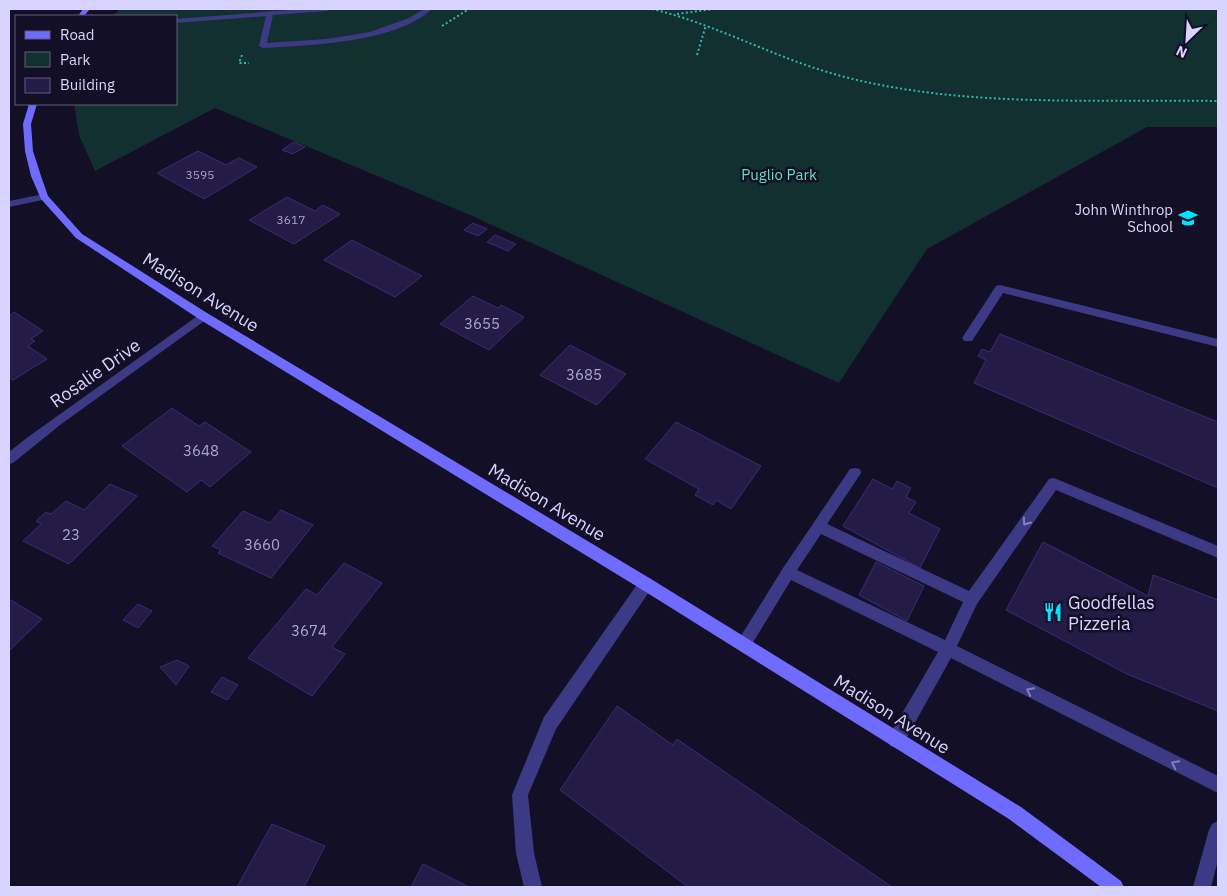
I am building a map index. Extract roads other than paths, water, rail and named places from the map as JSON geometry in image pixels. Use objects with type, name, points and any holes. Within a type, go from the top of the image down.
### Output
[{"type":"main road","name":"Madison Avenue","points":[[33,105],[28,124],[29,151],[44,197],[79,236],[203,316],[646,584],[1015,813],[1115,887]]},
{"type":"street","points":[[178,21],[327,9]]},
{"type":"street","points":[[270,14],[263,46],[358,37],[399,24],[428,9]]},
{"type":"street","points":[[9,204],[44,197]]},
{"type":"street","points":[[968,338],[1000,289],[1218,343]]},
{"type":"street","name":"Rosalie Drive","points":[[9,459],[45,428],[162,347],[203,316]]},
{"type":"street","points":[[744,644],[788,572],[855,473]]},
{"type":"street","points":[[896,740],[948,649],[972,599],[1054,482],[1218,552]]},
{"type":"street","points":[[818,526],[972,599]]},
{"type":"street","points":[[788,572],[948,649],[1218,786]]},
{"type":"street","points":[[534,887],[525,853],[520,794],[550,723],[646,584]]},
{"type":"street","points":[[1202,887],[1218,830]]},
{"type":"place","name":"John Winthrop School","points":[[1188,218]]},
{"type":"place","name":"Goodfellas Pizzeria","points":[[1053,612]]},
{"type":"park label","name":"Puglio Park","points":[[779,174]]}]
